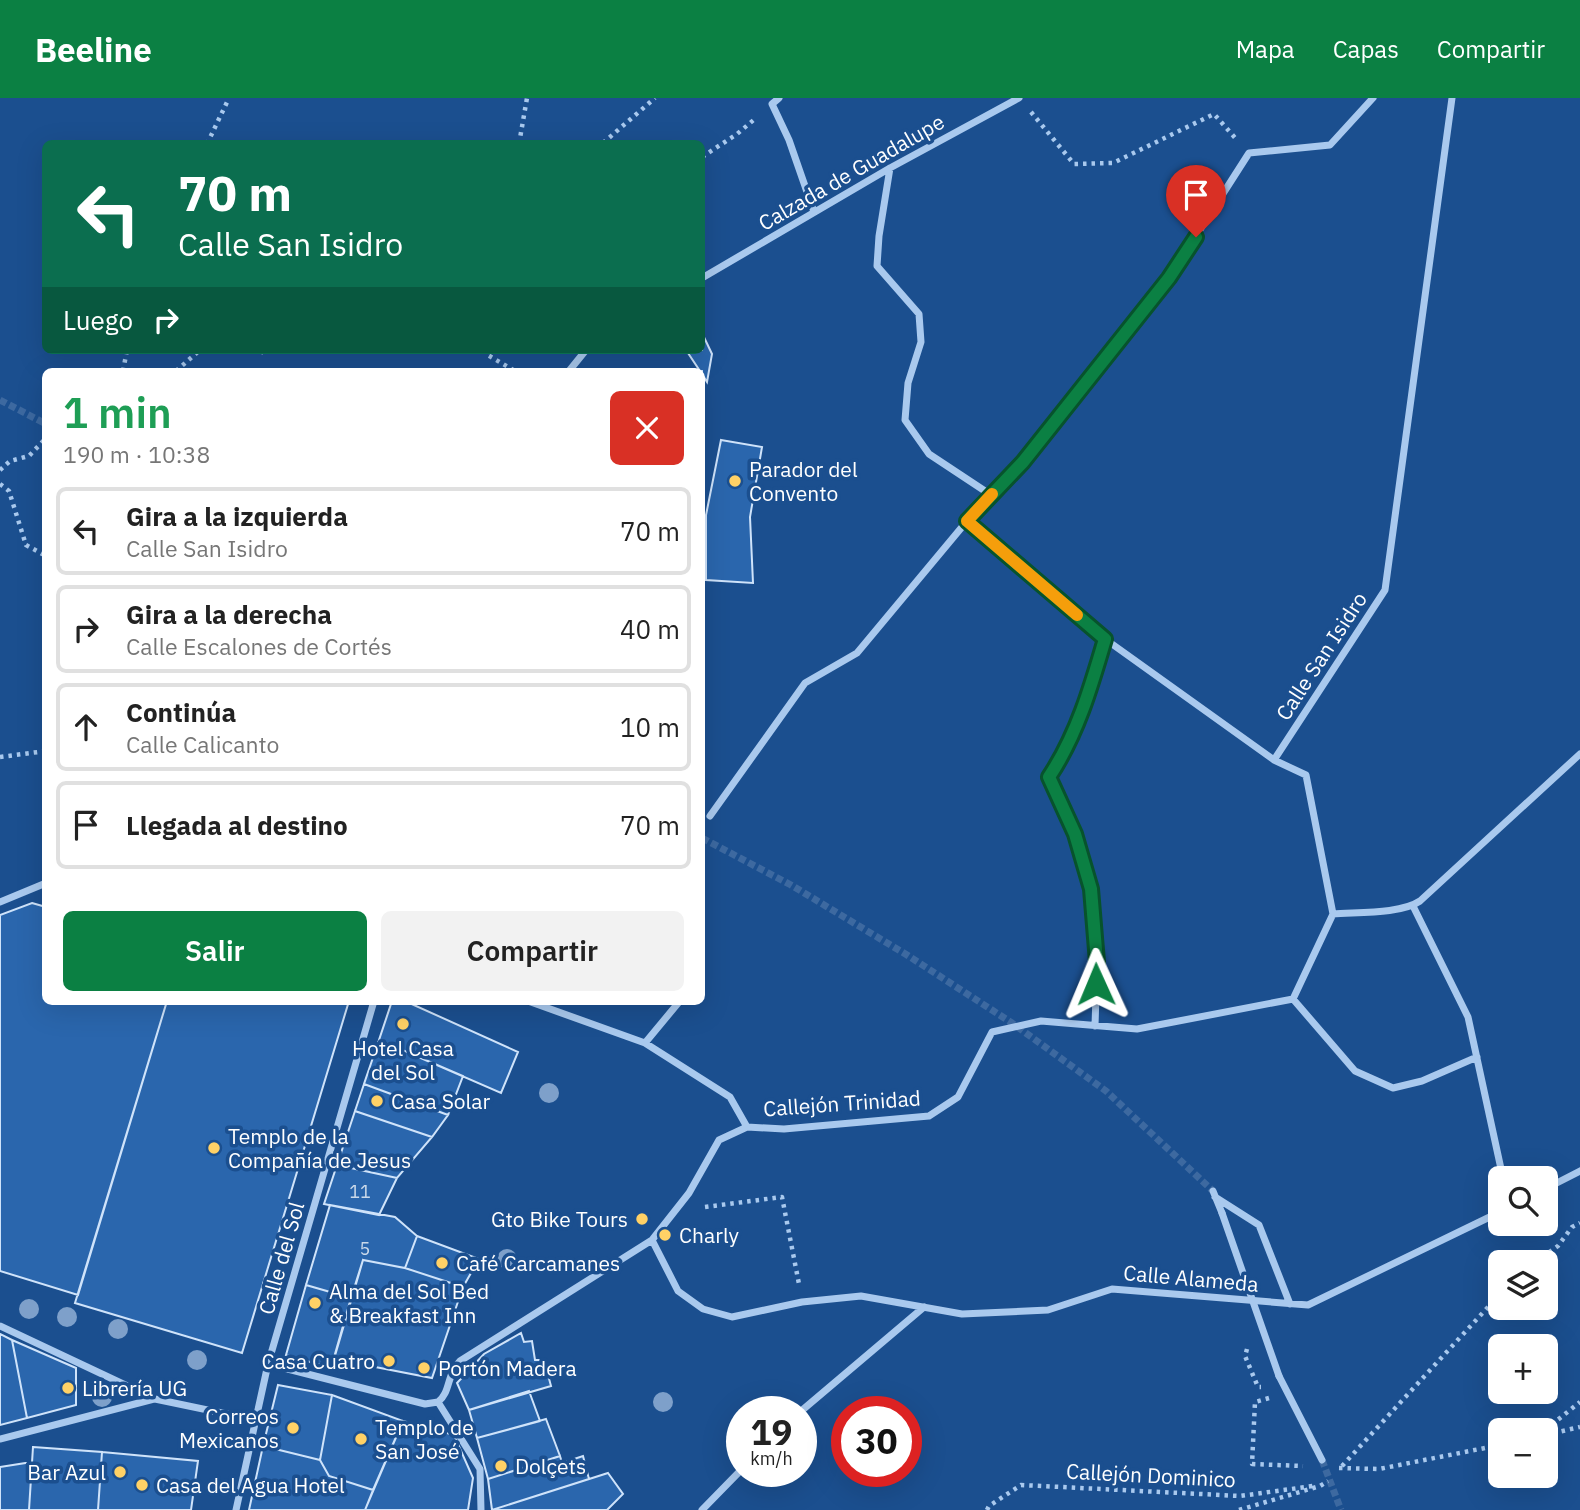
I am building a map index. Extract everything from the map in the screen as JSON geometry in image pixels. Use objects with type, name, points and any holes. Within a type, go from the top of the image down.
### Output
[{"type":"street","points":[[779,98],[772,104],[789,139],[814,212]]},
{"type":"street","name":"Calzada de Guadalupe","points":[[705,276],[1019,98]]},
{"type":"street","points":[[710,816],[805,683],[857,653],[967,521],[1023,462],[1169,278],[1250,153],[1330,145],[1373,98]]},
{"type":"street","name":"Calle San Isidro","points":[[1274,761],[1385,590],[1452,98]]},
{"type":"street","points":[[890,169],[877,266],[919,314],[920,342],[908,383],[905,420],[929,454],[991,495]]},
{"type":"street","points":[[571,368],[583,354]]},
{"type":"street","points":[[967,521],[1105,639],[1274,761],[1306,775],[1333,914],[1293,999],[1355,1071],[1393,1088],[1422,1081],[1477,1057]]},
{"type":"street","points":[[1095,1026],[1097,962],[1091,889],[1075,834],[1049,777],[1062,759],[1079,720],[1105,639]]},
{"type":"street","points":[[1333,914],[1413,906],[1580,754]]},
{"type":"street","points":[[0,902],[42,885]]},
{"type":"street","points":[[1413,906],[1468,1017],[1500,1166]]},
{"type":"street","name":"Callejón Trinidad","points":[[438,1402],[444,1398],[451,1373],[460,1361],[652,1240],[689,1193],[719,1140],[747,1127],[784,1129],[929,1116],[958,1097],[992,1032],[1041,1021],[1137,1029],[1293,999]]},
{"type":"street","name":"Calle del Sol","points":[[236,1510],[268,1364],[373,1005]]},
{"type":"street","name":"Callejón Trinidad","points":[[538,1005],[645,1043],[730,1097],[747,1127]]},
{"type":"street","points":[[645,1043],[677,1005]]},
{"type":"street","points":[[1558,1182],[1580,1171]]},
{"type":"street","points":[[1290,1304],[1259,1225],[1214,1194],[1279,1376],[1322,1460]]},
{"type":"street","name":"Calle Alameda","points":[[652,1240],[678,1291],[703,1309],[732,1317],[802,1302],[861,1296],[962,1314],[1048,1310],[1112,1289],[1308,1305],[1488,1218]]},
{"type":"street","points":[[817,1398],[924,1307]]},
{"type":"street","points":[[0,1326],[155,1399],[256,1420]]},
{"type":"street","points":[[268,1364],[425,1404],[438,1402],[480,1469],[481,1510]]},
{"type":"street","points":[[0,1439],[155,1399]]},
{"type":"street","points":[[702,1510],[726,1485]]},
{"type":"path","points":[[209,140],[229,98]]},
{"type":"path","points":[[520,140],[527,98]]},
{"type":"path","points":[[606,140],[655,98]]},
{"type":"path","points":[[705,156],[737,134],[772,104]]},
{"type":"path","points":[[1027,107],[1074,164],[1113,163],[1214,114],[1250,153]]},
{"type":"path","points":[[179,368],[195,354]]},
{"type":"path","points":[[486,354],[510,368]]},
{"type":"path","points":[[0,470],[10,461],[29,456],[42,442]]},
{"type":"path","points":[[0,484],[9,491],[26,545],[42,554]]},
{"type":"path","points":[[0,757],[42,752]]},
{"type":"path","points":[[689,1193],[703,1207],[782,1197],[802,1302]]},
{"type":"path","points":[[1552,1250],[1572,1227],[1580,1223]]},
{"type":"path","points":[[1239,1510],[1338,1477],[1340,1468],[1488,1307]]},
{"type":"path","points":[[1248,1342],[1245,1356],[1258,1387],[1271,1384]]},
{"type":"path","points":[[1276,1395],[1255,1402],[1252,1464],[1315,1467]]},
{"type":"path","points":[[1558,1421],[1580,1402]]},
{"type":"path","points":[[1558,1431],[1580,1427]]},
{"type":"path","points":[[1327,1468],[1379,1469],[1488,1447]]},
{"type":"path","name":"Callejón Dominico","points":[[988,1510],[989,1506],[1021,1485],[1240,1496],[1321,1484]]},
{"type":"building","points":[[705,339],[712,354],[707,382],[705,368],[698,368],[689,354],[705,354]]},
{"type":"building","name":"Parador del Convento","points":[[721,440],[762,447],[750,517],[753,583],[706,580],[706,515]]},
{"type":"building","points":[[32,903],[42,906],[42,1005],[166,1005],[78,1295],[0,1271],[0,915]]},
{"type":"building","name":"Templo de la Compañía de Jesus","points":[[166,1005],[348,1005],[242,1353],[75,1303]]},
{"type":"building","points":[[391,1005],[414,1005],[518,1052],[501,1093],[379,1040]]},
{"type":"building","points":[[379,1040],[463,1076],[448,1115],[364,1084]]},
{"type":"building","points":[[364,1084],[448,1115],[432,1137],[355,1111]]},
{"type":"building","points":[[355,1111],[432,1137],[397,1178],[337,1165]]},
{"type":"building","points":[[337,1165],[397,1178],[379,1215],[324,1204]]},
{"type":"building","points":[[330,1205],[395,1217],[417,1236],[405,1268],[363,1260],[351,1298],[306,1285]]},
{"type":"building","name":"Café Carcamanes","points":[[417,1236],[479,1259],[463,1287],[405,1268]]},
{"type":"building","points":[[363,1260],[405,1268],[463,1287],[432,1378],[334,1359]]},
{"type":"building","points":[[306,1285],[351,1298],[331,1368],[286,1355]]},
{"type":"building","points":[[521,1333],[524,1342],[532,1341],[535,1360],[544,1360],[551,1386],[469,1410],[457,1383],[484,1354]]},
{"type":"building","points":[[0,1334],[12,1340],[27,1418],[0,1425]]},
{"type":"building","points":[[12,1340],[76,1368],[76,1405],[27,1418]]},
{"type":"building","points":[[278,1385],[332,1395],[320,1460],[263,1446]]},
{"type":"building","points":[[529,1391],[540,1421],[477,1438],[469,1410]]},
{"type":"building","points":[[332,1395],[403,1421],[373,1490],[329,1476],[320,1460]]},
{"type":"building","points":[[546,1419],[560,1456],[488,1479],[477,1438]]},
{"type":"building","points":[[403,1421],[454,1435],[473,1478],[468,1510],[365,1510]]},
{"type":"building","points":[[263,1446],[320,1460],[329,1476],[373,1490],[365,1510],[249,1510]]},
{"type":"building","points":[[33,1447],[102,1452],[98,1510],[29,1510]]},
{"type":"building","points":[[102,1452],[198,1461],[191,1510],[98,1510]]},
{"type":"building","points":[[560,1456],[562,1463],[583,1456],[589,1479],[492,1510],[488,1479]]},
{"type":"building","points":[[32,1462],[29,1510],[0,1510],[0,1467]]},
{"type":"building","points":[[608,1473],[623,1494],[607,1510],[492,1510]]},
{"type":"tunnel","points":[[0,400],[42,422]]},
{"type":"tunnel","points":[[705,840],[791,885],[1012,1023],[1106,1091],[1213,1191]]},
{"type":"tunnel","points":[[1322,1460],[1341,1510]]},
{"type":"slow traffic","points":[[992,494],[967,521],[1077,615]]},
{"type":"place","name":"Parador del Convento","points":[[735,481]]},
{"type":"place","name":"Hotel Casa del Sol","points":[[403,1024]]},
{"type":"place","name":"Casa Solar","points":[[377,1101]]},
{"type":"place","name":"Templo de la Compañía de Jesus","points":[[214,1148]]},
{"type":"place","name":"Gto Bike Tours","points":[[642,1219]]},
{"type":"place","name":"Charly","points":[[665,1235]]},
{"type":"place","name":"Café Carcamanes","points":[[442,1263]]},
{"type":"place","name":"Alma del Sol Bed & Breakfast Inn","points":[[315,1303]]},
{"type":"place","name":"Casa Cuatro","points":[[389,1361]]},
{"type":"place","name":"Portón Madera","points":[[424,1368]]},
{"type":"place","name":"Librería UG","points":[[68,1388]]},
{"type":"place","name":"Correos Mexicanos","points":[[293,1428]]},
{"type":"place","name":"Templo de San José","points":[[361,1439]]},
{"type":"place","name":"Dolçets","points":[[501,1466]]},
{"type":"place","name":"Bar Azul","points":[[120,1472]]},
{"type":"place","name":"Casa del Agua Hotel","points":[[142,1485]]},
{"type":"route","points":[[1096,984],[1097,962],[1091,889],[1075,834],[1049,777],[1062,759],[1079,720],[1105,639],[967,521],[1023,462],[1169,278],[1196,237]]}]
